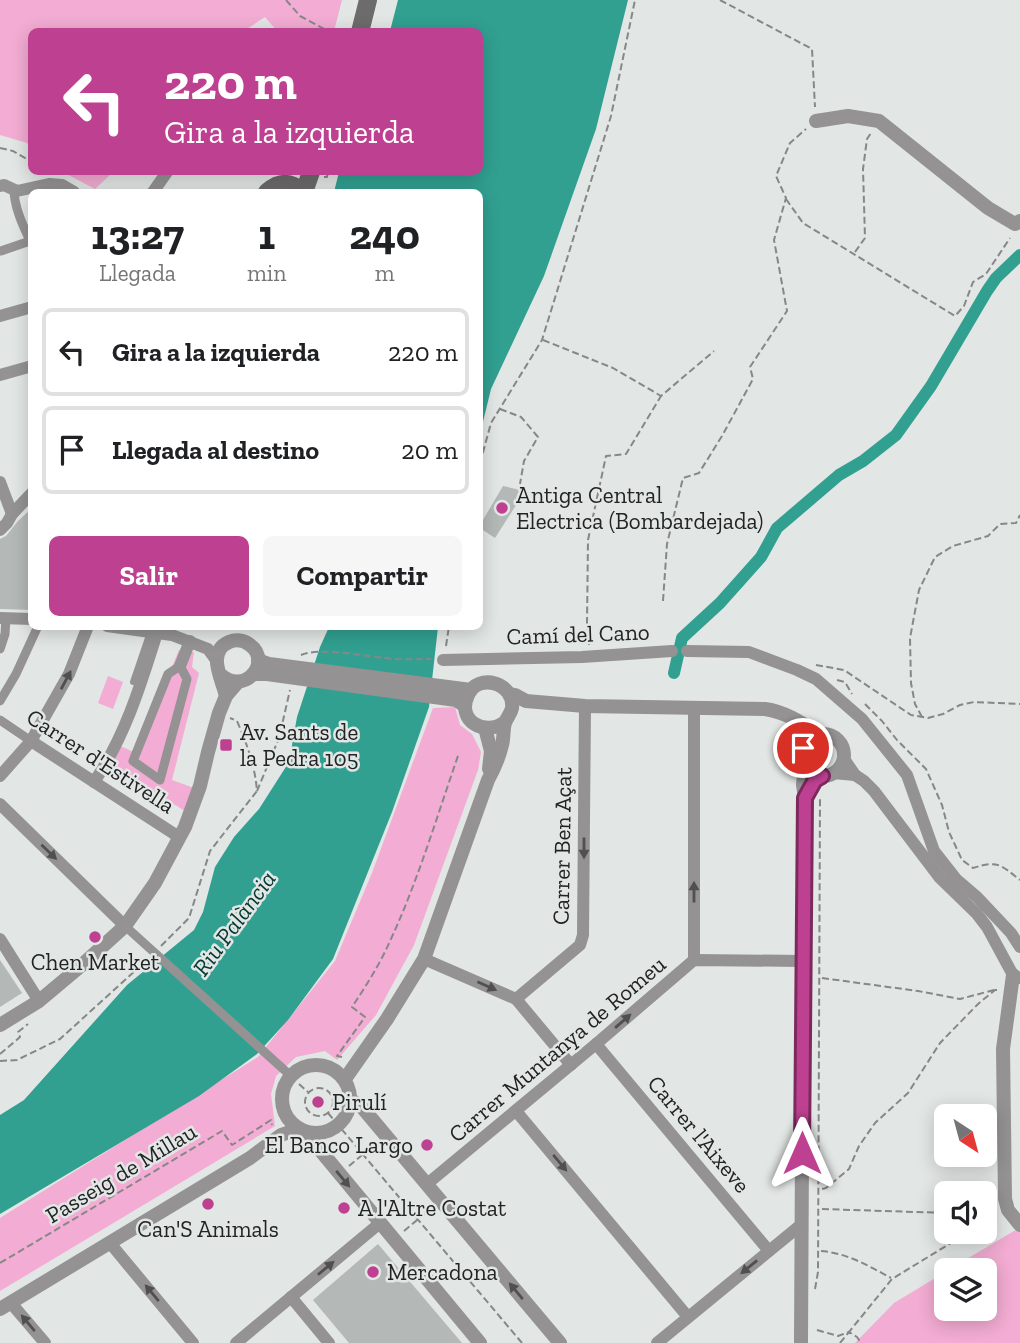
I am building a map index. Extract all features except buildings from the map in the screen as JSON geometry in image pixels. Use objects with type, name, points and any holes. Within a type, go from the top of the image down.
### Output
[{"type":"main road","points":[[361,28],[368,0]]},
{"type":"main road","points":[[281,183],[299,189]]},
{"type":"street","points":[[816,121],[849,116],[879,121],[988,208],[1018,222]]},
{"type":"street","points":[[0,186],[17,191],[50,184],[62,185],[69,189]]},
{"type":"street","points":[[14,189],[14,197],[28,237]]},
{"type":"street","points":[[1,251],[28,244]]},
{"type":"street","points":[[0,316],[28,308]]},
{"type":"street","points":[[0,375],[28,367]]},
{"type":"street","points":[[0,482],[12,514]]},
{"type":"street","points":[[0,530],[28,497]]},
{"type":"street","points":[[0,649],[5,634],[3,618],[28,620]]},
{"type":"street","points":[[0,701],[36,630]]},
{"type":"street","points":[[0,776],[31,741],[69,674],[86,630]]},
{"type":"street","points":[[138,630],[168,634],[190,641],[215,661],[225,678],[238,682]]},
{"type":"street","points":[[91,780],[105,766],[123,731],[142,681],[154,632]]},
{"type":"street","points":[[0,1025],[38,1000],[125,926],[155,883],[185,827],[226,696],[238,682],[249,678],[257,668],[258,660],[252,646],[235,637],[219,650],[215,661],[226,696]]},
{"type":"street","points":[[180,666],[187,680],[160,780],[133,761],[168,674],[180,666],[190,641]]},
{"type":"street","name":"Camí del Cano","points":[[443,660],[590,657],[672,651]]},
{"type":"street","points":[[687,651],[749,652],[788,667],[816,679],[862,719],[907,775],[934,851],[956,879],[1011,933],[1020,947]]},
{"type":"street","points":[[258,660],[269,664],[471,690]]},
{"type":"street","points":[[253,674],[456,700],[465,706]]},
{"type":"street","points":[[345,1079],[387,1019],[424,958],[488,780],[498,762],[508,716],[512,702],[510,694],[502,686],[491,682],[480,683],[466,697],[466,712],[473,723],[492,729],[508,716],[526,701]]},
{"type":"street","points":[[510,694],[526,701],[585,706],[778,711],[800,732],[814,736],[833,736],[844,752],[844,759],[838,770],[815,780],[805,798]]},
{"type":"street","name":"Carrer Ben Açat","points":[[516,999],[580,945],[583,935],[585,706]]},
{"type":"street","points":[[694,707],[694,961]]},
{"type":"street","name":"Carrer d'Estivella","points":[[0,720],[179,838]]},
{"type":"street","points":[[485,728],[491,751],[488,780]]},
{"type":"street","points":[[800,732],[802,754],[799,762],[805,798],[802,1224],[807,1339]]},
{"type":"street","points":[[844,759],[855,775],[874,791],[940,878],[982,920],[1017,977],[1011,992],[1003,1049],[1005,1199],[1008,1210],[1020,1225]]},
{"type":"street","points":[[799,762],[815,775],[855,775]]},
{"type":"street","points":[[0,804],[125,926],[291,1076]]},
{"type":"street","points":[[0,939],[38,1000]]},
{"type":"street","points":[[424,958],[516,999],[571,1065]]},
{"type":"street","name":"Carrer Muntanya de Romeu","points":[[427,1184],[694,961],[803,961]]},
{"type":"street","name":"Carrer l'Aixeve","points":[[597,1044],[769,1251]]},
{"type":"street","points":[[333,1069],[357,1060]]},
{"type":"street","points":[[45,1343],[6,1306],[298,1126],[320,1133],[334,1129],[347,1116],[351,1100],[345,1079],[326,1065],[310,1065],[295,1071],[285,1084],[281,1096],[283,1109],[298,1126],[315,1144],[480,1343]]},
{"type":"street","points":[[351,1100],[361,1105],[560,1343]]},
{"type":"street","points":[[516,1111],[688,1317]]},
{"type":"street","points":[[236,1343],[380,1223]]},
{"type":"street","points":[[657,1343],[802,1224]]},
{"type":"street","points":[[110,1243],[194,1343]]},
{"type":"street","points":[[291,1297],[329,1343]]},
{"type":"lane","points":[[133,682],[154,632]]},
{"type":"lane","points":[[91,780],[118,728]]},
{"type":"path","points":[[286,0],[300,16],[322,28]]},
{"type":"path","points":[[289,3],[292,0]]},
{"type":"path","points":[[483,452],[491,423],[542,340],[611,116],[635,0]]},
{"type":"path","points":[[720,0],[812,49],[816,121],[790,143],[776,176],[786,198],[803,223],[956,316],[964,306],[973,282],[985,274],[1009,241],[1018,222]]},
{"type":"path","points":[[854,253],[865,238],[863,169],[867,139],[879,121]]},
{"type":"path","points":[[0,148],[13,151],[28,160]]},
{"type":"path","points":[[663,601],[667,544],[683,478],[699,474],[752,380],[750,367],[788,311],[774,240],[786,198]]},
{"type":"path","points":[[542,340],[613,368],[661,396]]},
{"type":"path","points":[[590,657],[587,623],[587,540],[606,456],[626,454],[661,396],[714,352]]},
{"type":"path","points":[[500,409],[521,417],[538,437],[524,461],[520,484]]},
{"type":"path","points":[[922,717],[915,704],[911,683],[910,638],[919,590],[924,579],[935,557],[953,546],[988,536],[1000,524],[1016,523],[1020,516]]},
{"type":"path","points":[[443,660],[448,630]]},
{"type":"path","points":[[813,664],[844,670],[911,715],[928,718],[974,702],[1020,704]]},
{"type":"path","points":[[161,945],[189,918],[210,851],[257,792],[254,764],[237,721],[219,713]]},
{"type":"path","points":[[799,762],[797,739],[800,732]]},
{"type":"path","points":[[357,1060],[337,1056],[365,1017],[352,1007],[371,978],[395,930],[459,753]]},
{"type":"path","points":[[805,798],[820,797],[818,1272],[814,1297]]},
{"type":"path","points":[[0,1061],[17,1060],[60,1039],[152,955]]},
{"type":"path","points":[[822,978],[960,999],[995,990],[1011,992]]},
{"type":"path","points":[[822,1189],[849,1169],[859,1146],[875,1123],[908,1093],[940,1043],[995,990]]},
{"type":"path","points":[[0,1054],[20,1037],[18,1032],[32,1021]]},
{"type":"path","points":[[291,1076],[309,1092]]},
{"type":"path","points":[[315,1088],[329,1091],[333,1104],[328,1113],[316,1116],[308,1111],[304,1102],[309,1092],[315,1088]]},
{"type":"path","points":[[328,1113],[522,1343]]},
{"type":"path","name":"Passeig de Millau","points":[[0,1263],[222,1131],[232,1145],[271,1120],[278,1138]]},
{"type":"path","points":[[340,1174],[386,1135]]},
{"type":"path","points":[[393,1239],[441,1200]]},
{"type":"path","points":[[822,1209],[934,1213]]},
{"type":"path","points":[[840,1343],[892,1279],[949,1244]]},
{"type":"path","points":[[821,1251],[844,1255],[892,1279]]},
{"type":"path","points":[[807,1339],[813,1326]]},
{"type":"path","points":[[817,1330],[838,1336],[849,1332]]},
{"type":"path","points":[[849,1332],[861,1343]]},
{"type":"shaded area","points":[[0,0],[342,0],[335,28],[274,28],[265,17],[248,28],[28,28],[28,145],[0,135]]},
{"type":"shaded area","points":[[69,175],[110,175],[95,189]]},
{"type":"shaded area","points":[[179,650],[194,652],[192,667],[199,673],[172,780],[194,788],[185,811],[110,765],[120,746],[136,753]]},
{"type":"shaded area","points":[[108,676],[123,682],[113,709],[98,703]]},
{"type":"shaded area","points":[[455,707],[460,725],[472,734],[481,752],[478,770],[414,945],[376,1015],[337,1060],[325,1051],[296,1057],[276,1076],[271,1094],[275,1126],[0,1291],[0,1218],[258,1057],[335,961],[372,873],[433,708]]},
{"type":"shaded area","points":[[1020,1230],[1020,1343],[855,1343],[894,1303],[934,1279],[934,1321],[997,1321],[997,1258],[968,1258],[992,1244],[997,1244],[997,1241]]},
{"type":"water","points":[[398,0],[628,0],[596,129],[544,276],[491,389],[483,422],[483,189],[335,189],[338,175],[483,175],[483,28],[391,28]]},
{"type":"water","name":"Riu Palància","points":[[328,630],[438,630],[429,707],[392,812],[333,959],[288,1020],[257,1054],[199,1096],[0,1214],[0,1115],[24,1100],[127,985],[194,930],[203,912],[215,867],[234,837],[259,809],[289,762],[297,717]]},
{"type":"waterway","points":[[674,673],[682,638],[720,603],[761,557],[777,528],[839,475],[863,461],[896,435],[931,386],[987,291],[996,278],[1020,255]]},
{"type":"place","name":"Antiga Central Electrica (Bombardejada)","points":[[502,508]]},
{"type":"place","name":"Av. Sants de la Pedra 105","points":[[226,745]]},
{"type":"place","name":"Chen Market","points":[[95,937]]},
{"type":"place","name":"Pirulí","points":[[318,1102]]},
{"type":"place","name":"El Banco Largo","points":[[427,1145]]},
{"type":"place","name":"Can'S Animals","points":[[208,1204]]},
{"type":"place","name":"A l'Altre Costat","points":[[344,1208]]},
{"type":"place","name":"Mercadona","points":[[373,1272]]},
{"type":"route","points":[[802,1153],[805,798],[815,780],[822,776],[809,771],[803,760],[803,748]]}]
